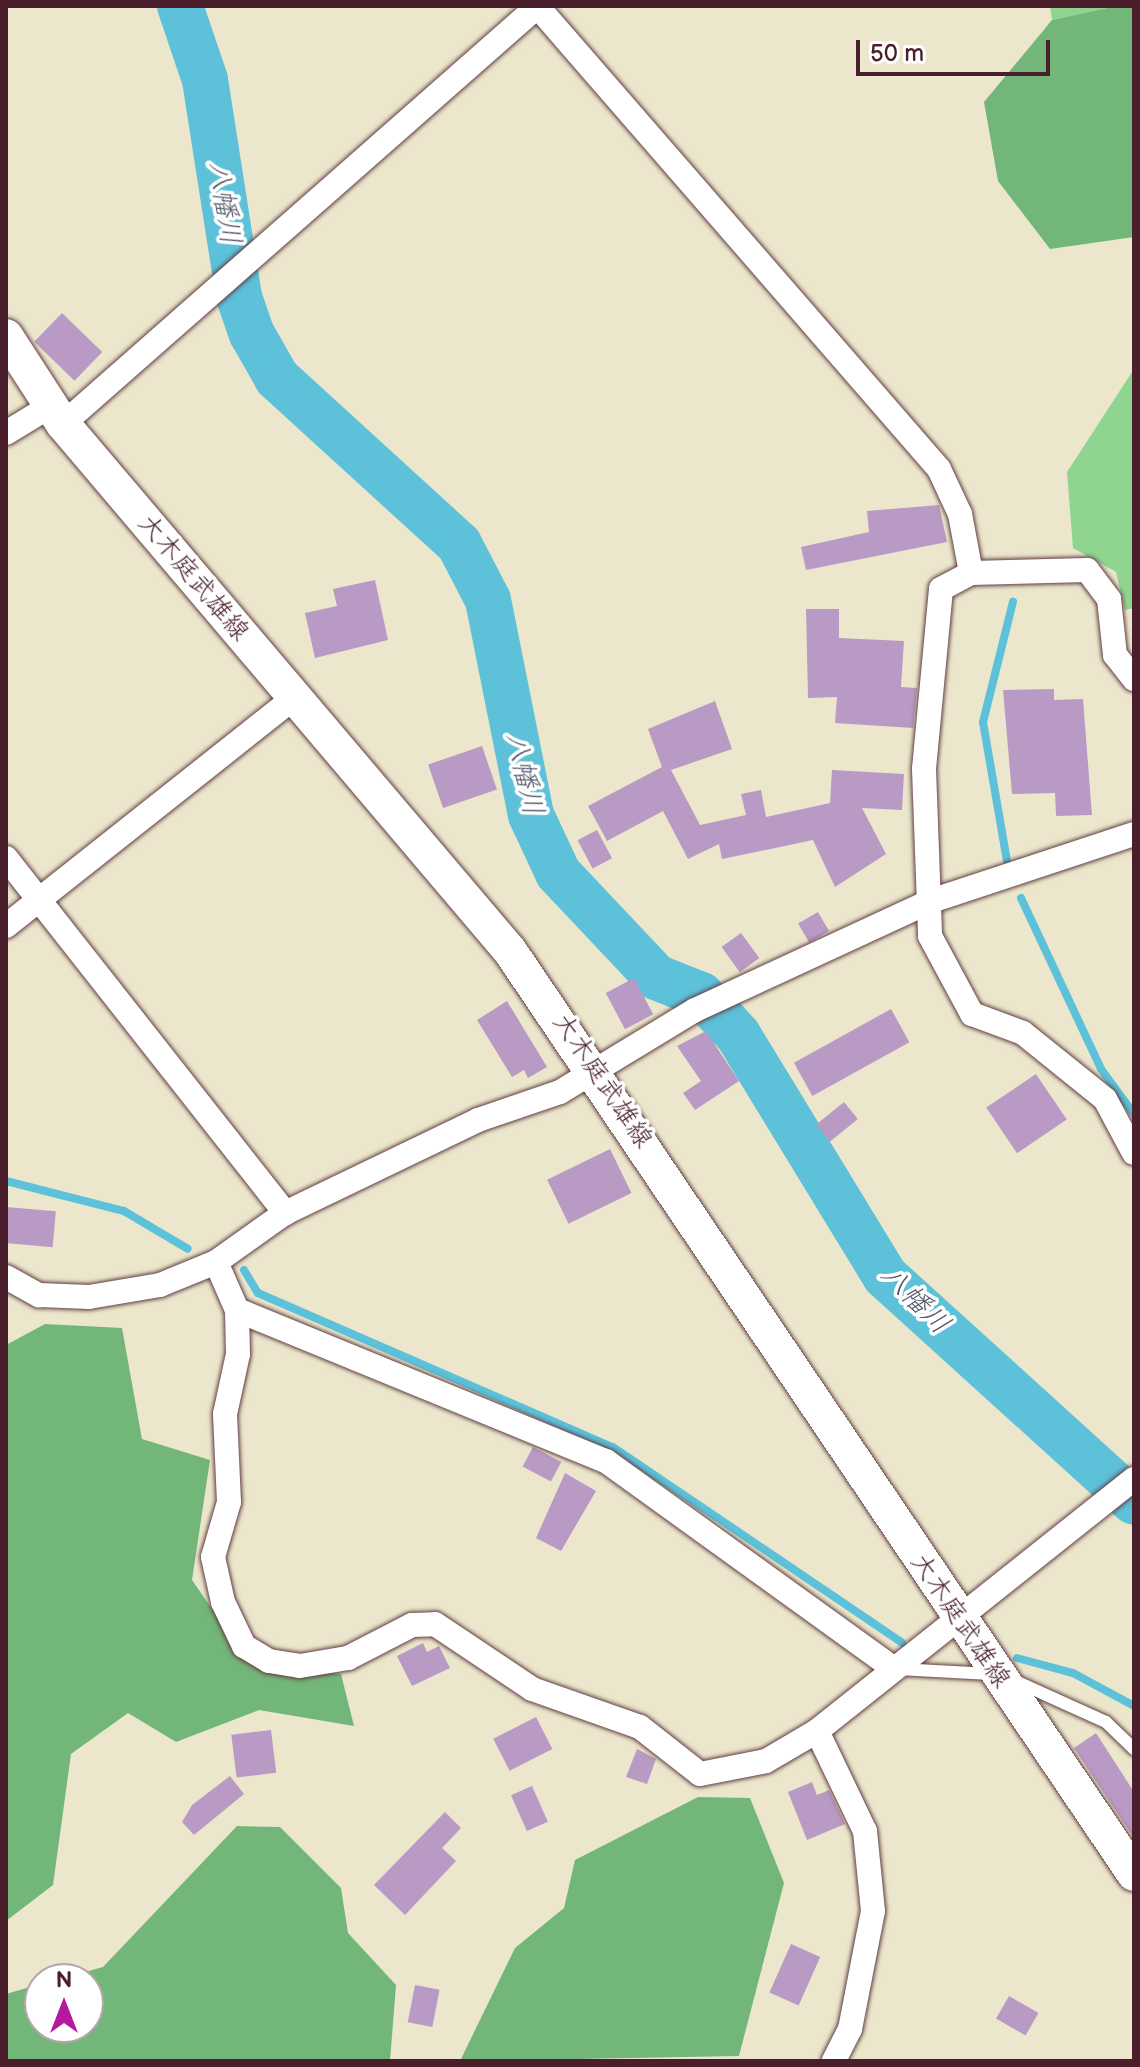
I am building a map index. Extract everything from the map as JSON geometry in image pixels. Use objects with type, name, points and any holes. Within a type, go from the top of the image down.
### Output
[{"type":"main road","name":"大木庭武雄線","points":[[6,336],[56,416],[510,951],[597,1070],[956,1619],[1134,1874]]},
{"type":"street","points":[[6,433],[56,416],[222,284],[538,6],[939,469],[960,514],[971,573]]},
{"type":"street","points":[[1134,679],[1115,655],[1109,599],[1087,570],[971,573],[941,589],[924,769],[930,936],[972,1014],[1023,1033],[1105,1099],[1134,1153]]},
{"type":"street","points":[[6,926],[295,697]]},
{"type":"street","points":[[6,1277],[39,1295],[89,1297],[160,1285],[216,1262],[285,1213],[597,1070],[695,1010],[723,997],[931,901],[1134,834]]},
{"type":"street","points":[[6,858],[285,1213]]},
{"type":"street","points":[[216,1262],[237,1310],[238,1354],[225,1414],[229,1502],[213,1557],[223,1602],[244,1646],[269,1661],[300,1666],[348,1658],[412,1625],[435,1624],[532,1689],[640,1727],[700,1774],[766,1761],[817,1731],[1134,1479]]},
{"type":"street","points":[[237,1310],[606,1461],[894,1669]]},
{"type":"street","points":[[817,1731],[865,1831],[873,1911],[850,2029],[834,2061]]},
{"type":"lane","points":[[894,1669],[996,1675],[1106,1722],[1134,1749]]},
{"type":"green space","points":[[1050,6],[1116,6],[1052,20]]},
{"type":"green space","points":[[1116,6],[1134,6],[1134,237],[1050,249],[998,181],[984,102],[1052,20]]},
{"type":"green space","points":[[1134,369],[1134,608],[1125,610],[1116,572],[1073,548],[1067,472]]},
{"type":"green space","points":[[45,1324],[122,1328],[142,1439],[210,1460],[192,1580],[250,1664],[341,1674],[354,1726],[259,1710],[176,1742],[128,1713],[71,1754],[53,1885],[6,1921],[6,1345]]},
{"type":"green space","points":[[698,1797],[750,1798],[784,1883],[739,2056],[460,2061],[515,1948],[564,1908],[575,1860]]},
{"type":"green space","points":[[237,1826],[280,1827],[341,1888],[348,1933],[396,1985],[390,2061],[6,2061],[6,1994],[24,1989],[24,2043],[104,2043],[104,1966]]},
{"type":"building","points":[[62,313],[102,352],[74,381],[34,342]]},
{"type":"building","points":[[939,505],[947,542],[806,570],[801,547],[869,532],[867,511]]},
{"type":"building","points":[[375,580],[388,640],[315,658],[305,613],[337,606],[333,589]]},
{"type":"building","points":[[806,609],[839,609],[839,638],[904,641],[901,687],[917,688],[913,728],[835,723],[837,697],[808,698]]},
{"type":"building","points":[[1054,689],[1054,700],[1083,699],[1092,815],[1056,816],[1055,793],[1012,794],[1003,690]]},
{"type":"building","points":[[715,701],[732,749],[671,770],[700,825],[746,815],[741,794],[761,790],[766,817],[830,803],[832,770],[904,774],[902,810],[862,808],[886,854],[835,887],[813,840],[722,859],[719,844],[688,859],[663,811],[607,841],[588,806],[662,767],[648,729]]},
{"type":"building","points":[[482,746],[497,789],[443,808],[428,765]]},
{"type":"building","points":[[597,830],[612,858],[593,869],[578,840]]},
{"type":"building","points":[[818,912],[829,931],[809,943],[798,924]]},
{"type":"building","points":[[741,933],[759,958],[740,972],[722,947]]},
{"type":"building","points":[[634,978],[653,1014],[625,1029],[606,993]]},
{"type":"building","points":[[507,1001],[547,1067],[528,1078],[524,1070],[512,1077],[477,1020]]},
{"type":"building","points":[[891,1009],[909,1042],[812,1096],[794,1063]]},
{"type":"building","points":[[706,1031],[739,1081],[695,1110],[683,1093],[701,1081],[677,1046]]},
{"type":"building","points":[[1036,1074],[1067,1120],[1017,1153],[986,1108]]},
{"type":"building","points":[[844,1102],[858,1119],[830,1142],[816,1125]]},
{"type":"building","points":[[610,1149],[631,1193],[569,1224],[547,1180]]},
{"type":"building","points":[[6,1207],[56,1211],[53,1247],[6,1243]]},
{"type":"building","points":[[533,1447],[561,1462],[551,1481],[523,1466]]},
{"type":"building","points":[[565,1473],[596,1491],[561,1551],[536,1538]]},
{"type":"building","points":[[423,1643],[427,1652],[439,1646],[450,1668],[412,1686],[397,1656]]},
{"type":"building","points":[[536,1717],[552,1749],[510,1771],[493,1739]]},
{"type":"building","points":[[271,1730],[276,1773],[237,1778],[231,1735]]},
{"type":"building","points":[[1096,1733],[1134,1792],[1134,1838],[1074,1748]]},
{"type":"building","points":[[637,1749],[656,1759],[647,1784],[626,1777]]},
{"type":"building","points":[[230,1776],[244,1794],[194,1835],[182,1822],[192,1805]]},
{"type":"building","points":[[812,1782],[817,1795],[829,1790],[845,1824],[807,1840],[788,1792]]},
{"type":"building","points":[[532,1786],[548,1822],[527,1831],[511,1795]]},
{"type":"building","points":[[445,1812],[461,1828],[442,1848],[456,1861],[405,1915],[374,1885]]},
{"type":"building","points":[[791,1944],[820,1957],[799,2005],[769,1992]]},
{"type":"building","points":[[415,1985],[440,1990],[432,2027],[408,2022]]},
{"type":"building","points":[[1009,1996],[1038,2013],[1025,2036],[996,2019]]},
{"type":"waterway","name":"八幡川","points":[[180,6],[205,80],[239,297],[252,334],[277,378],[459,544],[488,600],[531,815],[558,873],[656,977],[701,995],[738,1035],[885,1276],[1134,1502]]},
{"type":"waterway","points":[[1007,861],[983,722],[1013,602]]},
{"type":"waterway","points":[[1021,898],[1101,1069],[1134,1114]]},
{"type":"waterway","points":[[6,1181],[124,1211],[188,1249]]},
{"type":"waterway","points":[[244,1270],[258,1293],[613,1447],[902,1643]]},
{"type":"waterway","points":[[1017,1658],[1073,1673],[1134,1706]]}]
